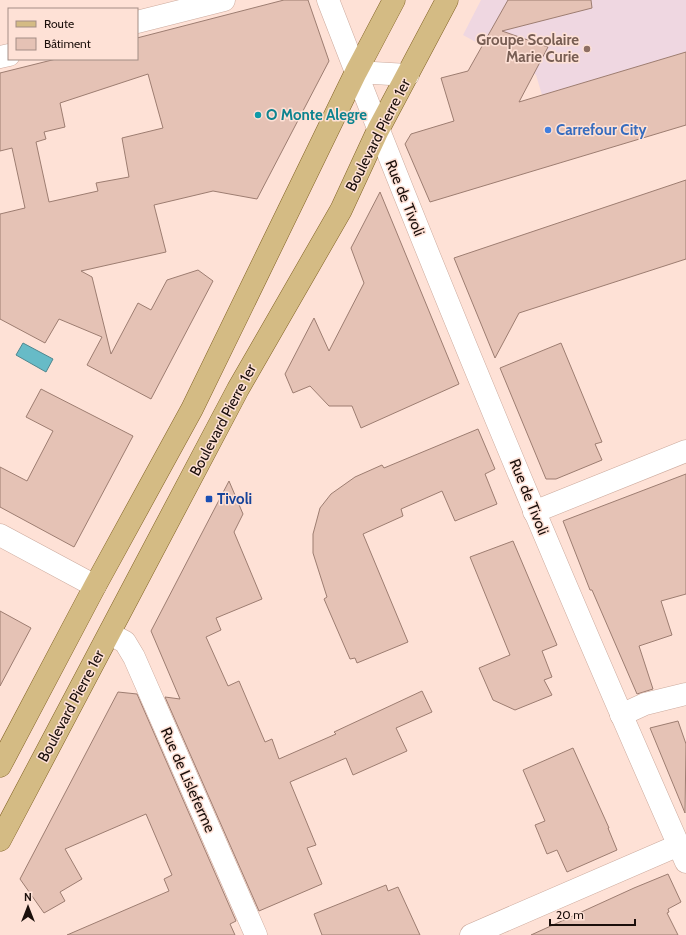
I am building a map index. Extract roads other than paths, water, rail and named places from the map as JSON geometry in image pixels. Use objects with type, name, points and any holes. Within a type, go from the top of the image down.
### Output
[{"type":"main road","points":[[0,766],[95,586],[192,409],[356,72],[394,0]]},
{"type":"main road","name":"Boulevard Pierre 1er","points":[[0,840],[238,389],[341,210],[378,130],[446,0]]},
{"type":"street","points":[[138,22],[224,0]]},
{"type":"street","name":"Rue de Tivoli","points":[[328,0],[378,130],[534,512],[682,853]]},
{"type":"street","points":[[356,72],[408,75]]},
{"type":"street","points":[[534,512],[686,451]]},
{"type":"street","points":[[0,535],[95,586]]},
{"type":"street","name":"Rue de Lisleferme","points":[[110,634],[125,642],[134,657],[256,935]]},
{"type":"street","points":[[621,715],[645,704],[686,694]]},
{"type":"street","points":[[471,935],[682,853]]},
{"type":"water","points":[[23,343],[53,359],[46,372],[16,355]]},
{"type":"place","name":"Groupe Scolaire Marie Curie","points":[[587,49]]},
{"type":"place","name":"O Monte Alegre","points":[[258,115]]},
{"type":"place","name":"Carrefour City","points":[[548,130]]},
{"type":"place","name":"Tivoli","points":[[209,499]]}]
